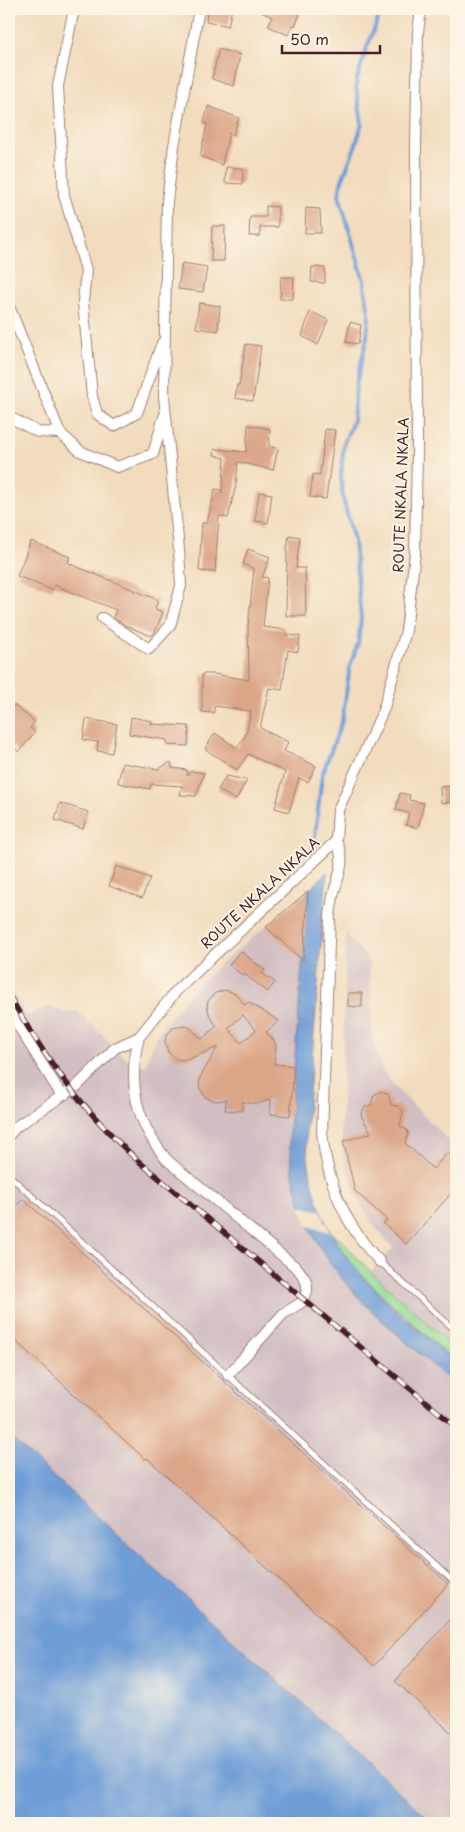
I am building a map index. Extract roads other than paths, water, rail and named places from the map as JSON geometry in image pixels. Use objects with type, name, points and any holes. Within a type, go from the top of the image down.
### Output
[{"type":"street","points":[[74,9],[58,86],[64,195],[86,270],[83,302],[92,396],[97,414],[114,426],[137,413],[165,335]]},
{"type":"street","points":[[102,618],[149,649],[170,626],[180,586],[179,550],[164,396],[167,202],[174,146],[199,9]]},
{"type":"street","name":"ROUTE NKALA NKALA","points":[[139,1037],[177,990],[336,840],[338,810],[383,711],[406,631],[415,553],[417,452],[416,145],[418,32],[421,9]]},
{"type":"street","points":[[9,306],[60,433],[80,451],[117,467],[153,454],[166,411]]},
{"type":"street","points":[[9,416],[38,432],[60,433]]},
{"type":"street","points":[[336,840],[342,856],[342,864],[330,916],[322,1133],[324,1153],[334,1192],[342,1210],[358,1237],[380,1262]]},
{"type":"street","points":[[9,1010],[62,1096]]},
{"type":"street","points":[[9,1135],[18,1126],[77,1086],[115,1048],[139,1037]]},
{"type":"street","points":[[139,1037],[133,1066],[135,1095],[143,1123],[158,1148],[167,1160],[298,1269],[305,1279],[306,1291],[302,1302],[283,1314],[228,1375]]},
{"type":"lane","points":[[9,1175],[456,1584]]},
{"type":"lane","points":[[380,1262],[456,1331]]},
{"type":"water","points":[[327,872],[306,1132],[310,1173],[320,1207],[334,1238],[375,1289],[456,1363],[456,1386],[366,1305],[341,1278],[320,1248],[304,1215],[294,1176],[289,1132],[308,891]]},
{"type":"water","points":[[9,1436],[433,1823],[9,1823]]},
{"type":"waterway","points":[[313,854],[322,775],[342,721],[350,666],[358,643],[361,619],[354,541],[343,498],[341,477],[344,443],[353,421],[356,385],[367,337],[369,314],[364,281],[339,195],[341,183],[362,123],[356,87],[357,79],[382,9]]},
{"type":"railway","points":[[9,995],[36,1041],[66,1082],[98,1121],[136,1159],[456,1427]]}]
